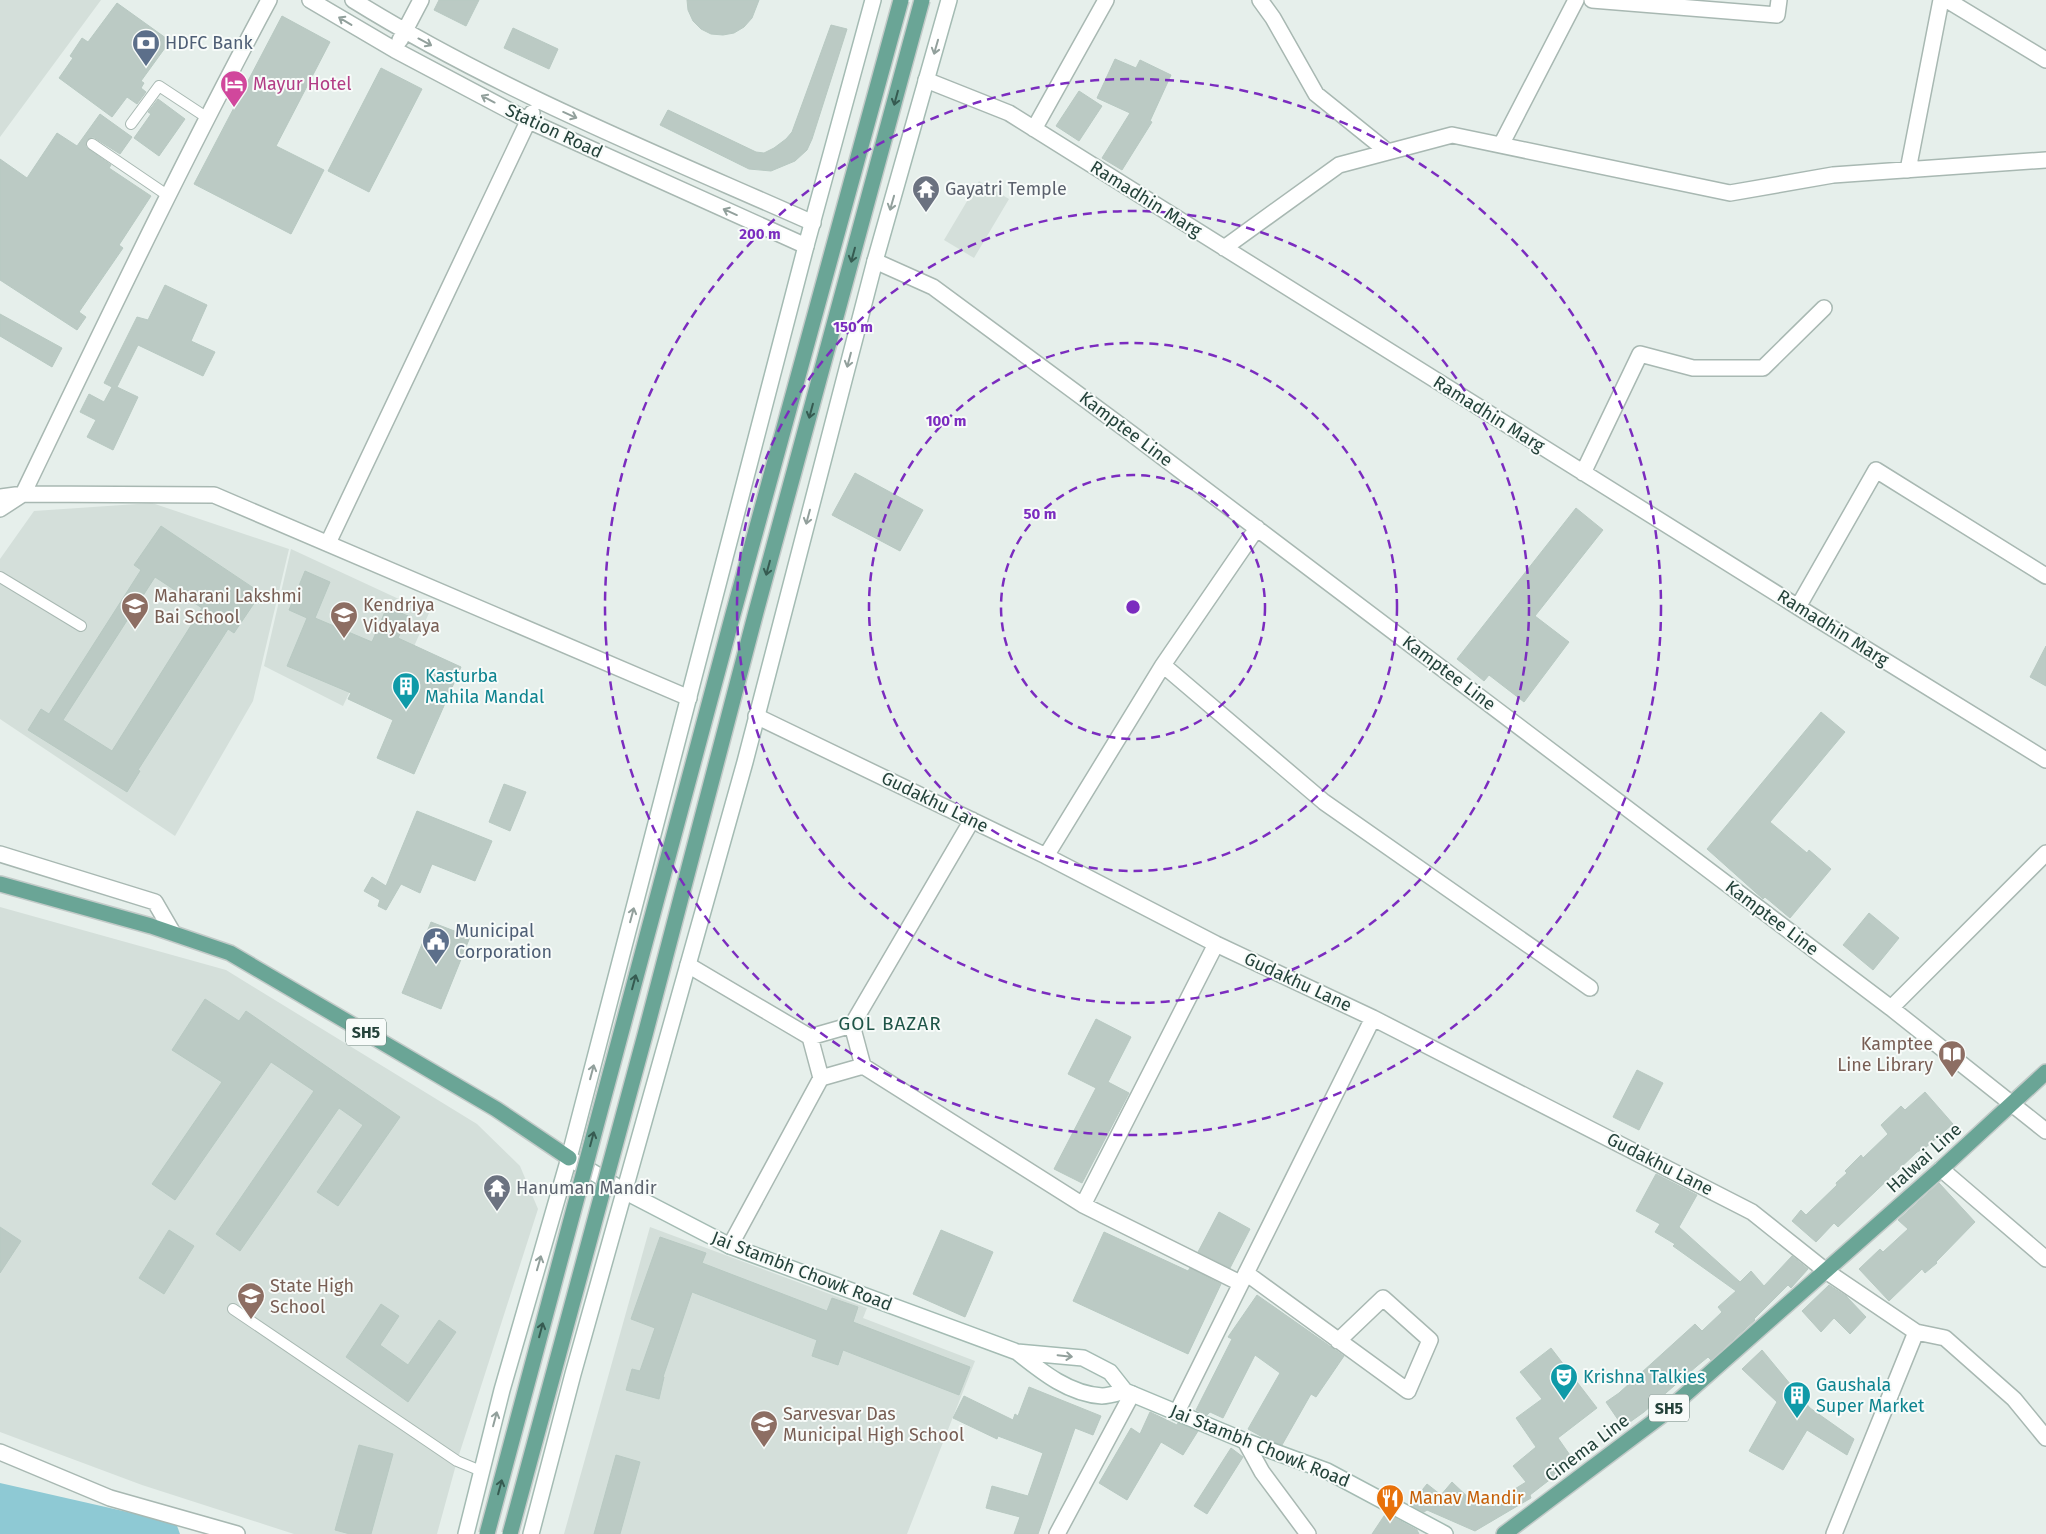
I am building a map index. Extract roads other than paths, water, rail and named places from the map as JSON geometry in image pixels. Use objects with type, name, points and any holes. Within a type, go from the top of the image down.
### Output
[{"type":"main road","points":[[487,1534],[727,637],[901,0]]},
{"type":"main road","points":[[510,1534],[645,1035],[756,612],[922,0]]},
{"type":"main road","name":"SH5","points":[[0,884],[151,926],[230,953],[496,1109],[569,1158]]},
{"type":"main road","name":"Halwai Line","points":[[1826,1271],[1941,1169],[2046,1072]]},
{"type":"main road","name":"Cinema Line","points":[[1504,1534],[1661,1416],[1826,1271]]},
{"type":"street","points":[[0,509],[23,494],[167,195],[268,0]]},
{"type":"street","name":"Station Road","points":[[310,0],[395,50],[529,120],[806,246]]},
{"type":"street","name":"Station Road","points":[[353,0],[404,31],[538,100],[813,223]]},
{"type":"street","points":[[395,50],[421,0]]},
{"type":"street","points":[[466,1534],[502,1390],[569,1158],[806,246],[872,0]]},
{"type":"street","points":[[531,1534],[756,716],[875,261],[949,0]]},
{"type":"street","points":[[1034,129],[1106,0]]},
{"type":"street","points":[[1260,0],[1273,18],[1316,94],[1388,152]]},
{"type":"street","points":[[1501,145],[1576,0]]},
{"type":"street","points":[[1592,0],[1777,15],[1779,0]]},
{"type":"street","points":[[1908,170],[1941,0]]},
{"type":"street","points":[[1947,0],[2046,60]]},
{"type":"street","name":"Ramadhin Marg","points":[[926,80],[1008,113],[2046,760]]},
{"type":"street","points":[[328,543],[538,100]]},
{"type":"street","points":[[1224,248],[1339,165],[1452,135],[1730,193],[1833,175],[2046,160]]},
{"type":"street","name":"Kamptee Line","points":[[875,261],[932,287],[1257,528],[1892,1008],[2046,1131]]},
{"type":"street","points":[[1583,473],[1640,354],[1693,368],[1763,368],[1824,308]]},
{"type":"street","points":[[1798,607],[1876,470],[2046,576]]},
{"type":"street","points":[[0,497],[23,494],[214,495],[689,698]]},
{"type":"street","points":[[1046,856],[1162,665],[1257,528]]},
{"type":"street","points":[[1162,665],[1324,802],[1590,988]]},
{"type":"street","name":"Gudakhu Lane","points":[[756,716],[1046,856],[1216,944],[1373,1018],[1752,1212],[1826,1271],[1916,1332]]},
{"type":"street","points":[[810,1037],[852,1025],[972,820]]},
{"type":"street","points":[[1892,1008],[2046,853]]},
{"type":"street","points":[[0,854],[155,902],[173,934]]},
{"type":"street","points":[[1083,1205],[1216,944]]},
{"type":"street","points":[[688,965],[810,1037],[821,1078],[730,1246]]},
{"type":"street","points":[[1177,1412],[1373,1018]]},
{"type":"street","points":[[852,1025],[863,1066],[1083,1205],[1243,1278],[1338,1340],[1408,1391],[1430,1340],[1383,1298],[1338,1340]]},
{"type":"street","points":[[821,1078],[863,1066]]},
{"type":"street","name":"Jai Stambh Chowk Road","points":[[569,1158],[624,1191],[730,1246],[1017,1352],[1083,1358],[1110,1372],[1128,1393],[1245,1441],[1327,1471],[1445,1534]]},
{"type":"street","points":[[1941,1169],[2046,1259]]},
{"type":"street","points":[[1834,1534],[1916,1332],[1945,1338],[2014,1399],[2046,1438]]},
{"type":"street","name":"Jai Stambh Chowk Road","points":[[1017,1352],[1042,1372],[1074,1391],[1104,1396],[1128,1393]]},
{"type":"street","points":[[1058,1534],[1128,1393]]},
{"type":"street","points":[[1245,1441],[1262,1472],[1308,1534]]},
{"type":"street","points":[[0,1452],[110,1498],[237,1534]]},
{"type":"lane","points":[[131,124],[159,86],[206,117]]},
{"type":"lane","points":[[92,144],[167,195]]},
{"type":"lane","points":[[0,577],[81,626]]},
{"type":"lane","points":[[233,1309],[457,1461],[481,1471]]},
{"type":"water","points":[[0,1483],[176,1523],[180,1534],[0,1534]]},
{"type":"place","name":"HDFC Bank","points":[[146,67]]},
{"type":"place","name":"Mayur Hotel","points":[[234,108]]},
{"type":"place","name":"Gayatri Temple","points":[[926,213]]},
{"type":"place","name":"Maharani Lakshmi Bai School","points":[[135,630]]},
{"type":"place","name":"Kendriya Vidyalaya","points":[[344,639]]},
{"type":"place","name":"Kasturba Mahila Mandal","points":[[406,710]]},
{"type":"place","name":"Municipal Corporation","points":[[436,965]]},
{"type":"place","name":"Kamptee Line Library","points":[[1952,1078]]},
{"type":"place","name":"Hanuman Mandir","points":[[497,1212]]},
{"type":"place","name":"State High School","points":[[251,1320]]},
{"type":"place","name":"Krishna Talkies","points":[[1564,1401]]},
{"type":"place","name":"Gaushala Super Market","points":[[1797,1419]]},
{"type":"place","name":"Sarvesvar Das Municipal High School","points":[[764,1448]]},
{"type":"place","name":"Manav Mandir","points":[[1390,1522]]},
{"type":"district","name":"GOL BAZAR","points":[[890,1023]]}]
